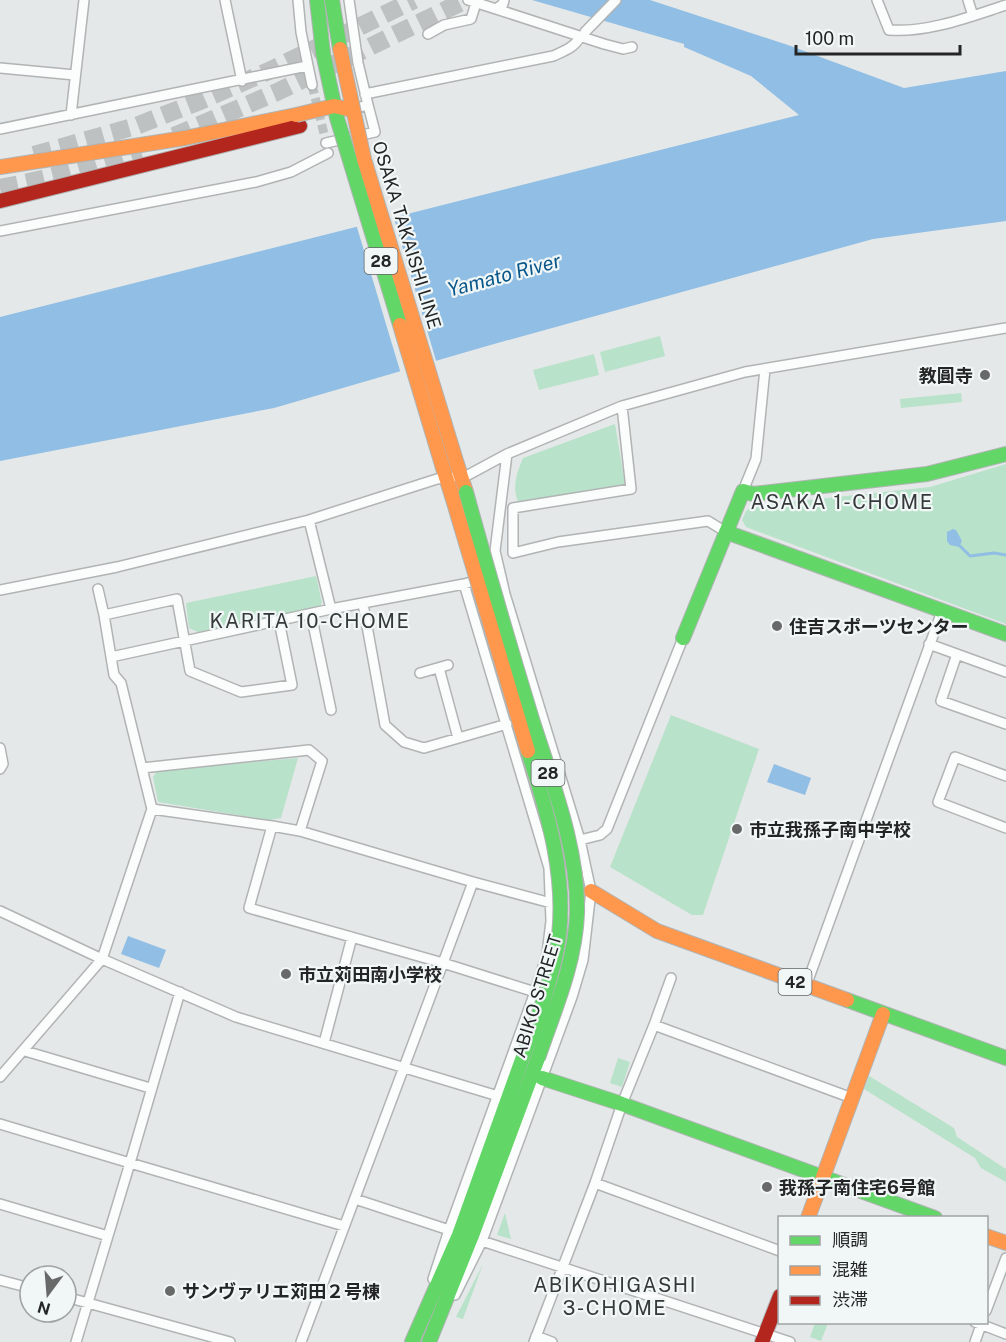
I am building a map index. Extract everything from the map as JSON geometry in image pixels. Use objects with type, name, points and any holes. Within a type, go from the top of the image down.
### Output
[{"type":"main road","name":"OSAKA TAKAISHI LINE","points":[[317,0],[323,53],[335,112],[444,473]]},
{"type":"main road","name":"OSAKA TAKAISHI LINE","points":[[332,0],[333,16],[364,159],[459,470]]},
{"type":"main road","points":[[0,201],[298,121],[352,110]]},
{"type":"main road","points":[[0,166],[298,121]]},
{"type":"main road","points":[[683,638],[744,491],[753,494],[927,474],[1006,454]]},
{"type":"main road","name":"ABIKO STREET","points":[[414,1336],[459,1234],[531,1056],[551,1020],[575,935],[574,875],[549,776],[459,470]]},
{"type":"main road","name":"ABIKO STREET","points":[[429,1342],[471,1238],[531,1056],[559,932],[560,897],[557,866],[536,777],[444,473]]},
{"type":"main road","points":[[726,532],[1006,634]]},
{"type":"main road","name":"42","points":[[591,891],[657,932],[1006,1058]]},
{"type":"main road","points":[[809,1216],[883,1014]]},
{"type":"main road","points":[[542,1078],[622,1104],[929,1216]]},
{"type":"main road","points":[[988,1236],[1006,1243]]},
{"type":"main road","points":[[764,1338],[778,1301]]},
{"type":"street","points":[[71,115],[84,0]]},
{"type":"street","points":[[225,0],[242,81]]},
{"type":"street","points":[[298,0],[307,66],[312,85]]},
{"type":"street","points":[[326,143],[375,132],[349,13],[349,0]]},
{"type":"street","points":[[365,94],[553,56],[576,44],[582,34],[616,0]]},
{"type":"street","points":[[877,0],[889,30],[909,32],[1006,5]]},
{"type":"street","points":[[968,0],[973,16]]},
{"type":"street","points":[[428,34],[444,26],[471,19],[472,1],[501,5],[604,44],[623,49],[632,47]]},
{"type":"street","points":[[0,129],[307,66]]},
{"type":"street","points":[[0,68],[75,75]]},
{"type":"street","points":[[320,116],[368,105]]},
{"type":"street","points":[[0,231],[256,182],[291,172],[328,153]]},
{"type":"street","points":[[0,590],[117,567],[309,519],[437,479],[444,473],[507,454],[622,406],[745,372],[1006,328]]},
{"type":"street","points":[[744,491],[756,459],[765,369]]},
{"type":"street","points":[[622,406],[631,489],[513,508],[513,553],[558,542],[708,521],[726,532]]},
{"type":"street","points":[[429,1342],[482,1241],[572,997],[583,960],[591,891],[580,840],[500,574],[495,550],[507,454]]},
{"type":"street","points":[[309,519],[331,609]]},
{"type":"street","points":[[111,657],[331,609],[464,584],[500,574]]},
{"type":"street","points":[[414,1336],[449,1230],[535,992],[547,954],[551,903],[549,868],[464,584]]},
{"type":"street","points":[[0,1077],[25,1051],[102,959],[152,809],[121,683],[114,675],[98,589]]},
{"type":"street","points":[[104,615],[177,599],[190,671],[241,692],[292,685],[279,621]]},
{"type":"street","points":[[363,604],[385,725],[404,742],[424,748],[507,724]]},
{"type":"street","points":[[806,986],[928,644],[942,611]]},
{"type":"street","points":[[311,614],[333,697],[331,710]]},
{"type":"street","points":[[580,840],[600,836],[608,829],[683,638]]},
{"type":"street","points":[[928,644],[1006,672]]},
{"type":"street","points":[[957,654],[941,701],[1006,724]]},
{"type":"street","points":[[420,673],[443,666],[458,738]]},
{"type":"street","points":[[0,748],[3,764],[0,769]]},
{"type":"street","points":[[142,768],[309,750],[322,761],[300,831]]},
{"type":"street","points":[[1006,776],[955,757],[938,802],[1006,828]]},
{"type":"street","points":[[525,786],[529,773],[551,768],[560,774]]},
{"type":"street","points":[[152,809],[300,831],[551,903]]},
{"type":"street","points":[[273,826],[249,908],[443,963],[535,992]]},
{"type":"street","points":[[549,868],[591,891]]},
{"type":"street","points":[[302,1342],[473,882]]},
{"type":"street","points":[[0,910],[102,959],[236,1017],[498,1096]]},
{"type":"street","points":[[324,1043],[352,938]]},
{"type":"street","points":[[547,954],[558,962],[570,965],[583,960]]},
{"type":"street","points":[[552,1342],[535,1339],[671,978]]},
{"type":"street","points":[[76,1342],[180,992]]},
{"type":"street","points":[[654,1025],[852,1098]]},
{"type":"street","points":[[25,1051],[150,1089]]},
{"type":"street","points":[[0,1124],[344,1226]]},
{"type":"street","points":[[595,1183],[778,1250]]},
{"type":"street","points":[[355,1198],[449,1230]]},
{"type":"street","points":[[0,1204],[108,1236]]},
{"type":"street","points":[[482,1241],[764,1338],[790,1342]]},
{"type":"street","points":[[988,1308],[1006,1258]]},
{"type":"street","points":[[0,1280],[18,1285]]},
{"type":"street","points":[[78,1300],[230,1342]]},
{"type":"street","points":[[975,1342],[980,1324]]},
{"type":"street","points":[[982,1324],[1006,1334]]},
{"type":"green space","points":[[660,336],[665,356],[605,372],[600,352]]},
{"type":"green space","points":[[594,354],[599,375],[539,390],[533,370]]},
{"type":"green space","points":[[961,393],[962,402],[901,408],[900,399]]},
{"type":"green space","points":[[615,424],[625,484],[621,487],[519,503],[515,486],[523,458]]},
{"type":"green space","points":[[1006,464],[1006,624],[746,527],[742,520],[746,511],[752,506],[930,487]]},
{"type":"green space","points":[[316,576],[322,603],[319,607],[202,634],[189,628],[186,603]]},
{"type":"green space","points":[[671,715],[759,749],[703,915],[692,915],[610,867]]},
{"type":"green space","points":[[298,758],[281,818],[269,820],[158,802],[153,777],[157,771]]},
{"type":"green space","points":[[618,1058],[630,1062],[622,1087],[610,1083]]},
{"type":"green space","points":[[869,1076],[954,1128],[957,1137],[1006,1169],[1006,1182],[981,1168],[975,1158],[864,1089]]},
{"type":"green space","points":[[505,1213],[511,1239],[497,1235]]},
{"type":"green space","points":[[483,1264],[463,1319],[456,1317]]},
{"type":"green space","points":[[815,1324],[828,1324],[821,1341],[810,1337]]},
{"type":"water","name":"Yamato River","points":[[532,0],[650,0],[788,45],[904,88],[1006,71],[1006,221],[873,239],[487,346],[274,408],[0,461],[0,317],[799,115],[751,76],[684,47],[684,44]]},
{"type":"water","points":[[953,529],[962,541],[959,547],[950,545],[947,541],[947,532]]},
{"type":"water","points":[[774,764],[811,778],[805,795],[767,782]]},
{"type":"water","points":[[128,936],[166,950],[159,968],[121,954]]},
{"type":"pier","points":[[393,215],[437,364],[401,374],[356,224]]},
{"type":"waterway","points":[[960,546],[970,556],[994,553],[1006,555]]},
{"type":"tunnel","points":[[34,155],[136,126],[200,101],[271,70],[414,0]]},
{"type":"tunnel","points":[[174,136],[277,92],[466,0]]},
{"type":"tunnel","points":[[312,85],[328,150]]},
{"type":"tunnel","points":[[0,188],[71,172],[140,149]]},
{"type":"traffic: fast","points":[[317,0],[323,53]]},
{"type":"traffic: fast","points":[[332,0],[340,49]]},
{"type":"traffic: fast","points":[[323,53],[337,118],[400,325]]},
{"type":"traffic: fast","points":[[683,638],[743,491],[753,494],[927,474],[1006,454]]},
{"type":"traffic: fast","points":[[466,492],[515,663],[555,790],[569,840],[573,865],[577,914],[572,951],[563,987],[538,1058]]},
{"type":"traffic: fast","points":[[726,532],[1006,634]]},
{"type":"traffic: fast","points":[[524,1054],[551,976],[560,924],[560,899],[554,848],[543,799],[528,751]]},
{"type":"traffic: fast","points":[[847,1000],[1006,1058]]},
{"type":"traffic: fast","points":[[412,1342],[459,1235],[524,1054]]},
{"type":"traffic: fast","points":[[429,1342],[471,1238],[538,1058]]},
{"type":"traffic: fast","points":[[542,1078],[622,1104],[930,1216]]},
{"type":"traffic: slow","points":[[340,49],[364,159],[457,464]]},
{"type":"traffic: slow","points":[[296,115],[334,106],[352,110]]},
{"type":"traffic: slow","points":[[0,167],[185,138],[296,115]]},
{"type":"traffic: slow","points":[[400,325],[443,468]]},
{"type":"traffic: slow","points":[[457,464],[466,492]]},
{"type":"traffic: slow","points":[[443,468],[452,496]]},
{"type":"traffic: slow","points":[[452,496],[528,751]]},
{"type":"traffic: slow","points":[[591,891],[657,931],[847,1000]]},
{"type":"traffic: slow","points":[[809,1216],[883,1014]]},
{"type":"traffic: slow","points":[[988,1237],[1006,1243]]},
{"type":"traffic: jam","points":[[0,201],[300,126]]},
{"type":"traffic: jam","points":[[762,1342],[778,1301]]},
{"type":"place","name":"教圓寺","points":[[985,375]]},
{"type":"place","name":"住吉スポーツセンター","points":[[777,626]]},
{"type":"place","name":"市立我孫子南中学校","points":[[737,829]]},
{"type":"place","name":"市立苅田南小学校","points":[[286,974]]},
{"type":"place","name":"我孫子南住宅6号館","points":[[767,1187]]},
{"type":"place","name":"サンヴァリエ苅田２号棟","points":[[170,1291]]},
{"type":"district","name":"ASAKA 1-CHOME","points":[[842,502]]},
{"type":"district","name":"KARITA 10-CHOME","points":[[310,621]]},
{"type":"district","name":"ABIKOHIGASHI 3-CHOME","points":[[615,1296]]}]
